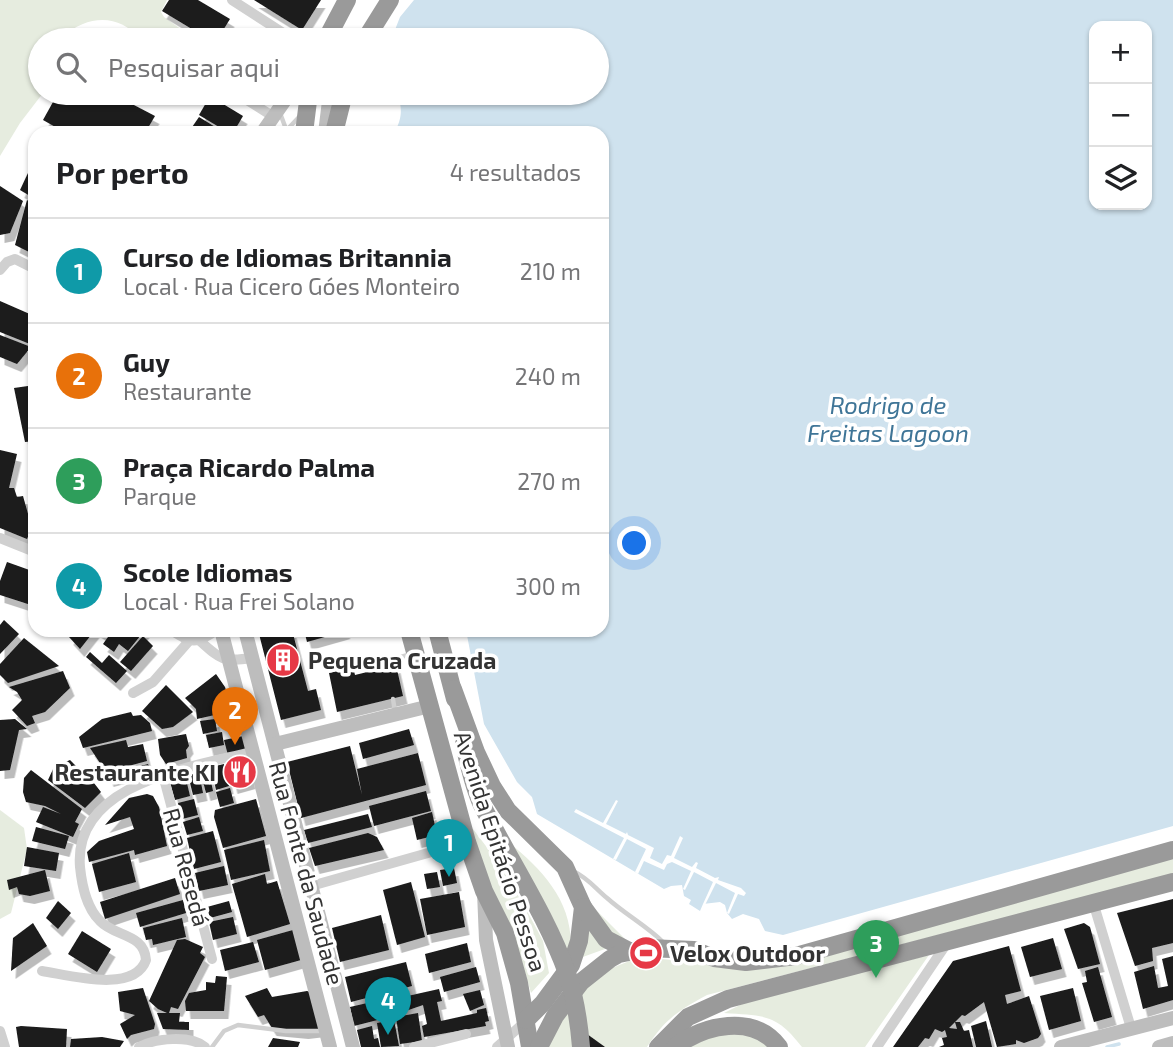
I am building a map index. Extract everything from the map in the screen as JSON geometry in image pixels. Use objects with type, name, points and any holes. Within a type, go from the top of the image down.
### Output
[{"type":"highway","points":[[372,28],[390,0]]},
{"type":"highway","points":[[331,28],[341,2]]},
{"type":"highway","points":[[295,126],[307,105]]},
{"type":"highway","points":[[336,126],[341,105]]},
{"type":"highway","name":"Avenida Epitácio Pessoa","points":[[411,637],[467,842],[484,891],[505,933],[530,1047]]},
{"type":"highway","name":"Avenida Epitácio Pessoa","points":[[438,637],[453,689],[472,778],[482,805],[537,906],[561,958],[574,1001],[581,1047]]},
{"type":"highway","points":[[453,689],[476,752],[508,811],[565,867],[583,907],[606,939],[629,951]]},
{"type":"highway","points":[[539,1047],[555,1016],[582,982],[610,959],[629,951],[648,948],[694,950],[714,958],[746,962],[796,956],[1173,850]]},
{"type":"highway","points":[[658,1047],[688,1017],[728,999],[1173,881]]},
{"type":"highway","points":[[526,1020],[543,1003],[571,965],[579,941],[583,907]]},
{"type":"highway","points":[[675,1047],[687,1037],[725,1026],[762,1031],[779,1047]]},
{"type":"street","points":[[232,0],[275,28]]},
{"type":"street","points":[[260,105],[276,113]]},
{"type":"street","points":[[267,126],[282,105]]},
{"type":"street","points":[[326,126],[328,105]]},
{"type":"street","points":[[0,270],[8,262],[15,260],[28,266]]},
{"type":"street","points":[[0,538],[28,549]]},
{"type":"street","points":[[186,637],[220,659],[230,661],[252,658]]},
{"type":"street","points":[[133,693],[153,682],[194,641],[203,637]]},
{"type":"street","name":"Rua Fonte da Saudade","points":[[221,637],[330,1047]]},
{"type":"street","name":"Rua Fonte da Saudade","points":[[247,637],[353,1047]]},
{"type":"street","points":[[275,744],[430,706]]},
{"type":"street","points":[[42,971],[102,979],[122,979],[139,973],[144,965],[145,954],[141,945],[132,937],[101,923],[90,908],[82,885],[80,856],[89,825],[101,809],[129,789],[163,775],[251,751]]},
{"type":"street","name":"Rua Resedá","points":[[163,775],[212,959]]},
{"type":"street","points":[[311,886],[467,842]]},
{"type":"street","points":[[484,891],[486,940],[504,1044]]},
{"type":"street","points":[[1093,902],[1131,1028]]},
{"type":"street","points":[[877,1047],[949,940]]},
{"type":"street","points":[[1061,1047],[1173,1018]]},
{"type":"street","points":[[504,1044],[526,1020]]},
{"type":"street","points":[[0,1031],[5,1047]]},
{"type":"street","points":[[414,1047],[466,1034]]},
{"type":"street","points":[[139,1047],[155,1041],[188,1040],[205,1047]]},
{"type":"street","points":[[1159,1047],[1173,1043]]},
{"type":"lane","points":[[276,113],[286,126]]},
{"type":"lane","points":[[359,670],[416,653]]},
{"type":"lane","points":[[391,660],[391,667]]},
{"type":"lane","points":[[393,699],[396,715]]},
{"type":"lane","points":[[565,867],[586,877],[607,898],[649,928],[673,951]]},
{"type":"lane","points":[[212,1047],[224,1031],[238,1025],[286,1031],[326,1031]]},
{"type":"shaded area","points":[[0,0],[167,0],[161,12],[179,28],[128,28],[113,21],[103,20],[75,28],[28,28],[28,105],[34,105],[0,156]]},
{"type":"shaded area","points":[[0,810],[24,828],[27,849],[11,913],[0,919]]},
{"type":"shaded area","points":[[473,829],[498,862],[543,941],[549,973],[531,993],[520,955],[468,832]]},
{"type":"shaded area","points":[[494,830],[535,866],[557,893],[569,926],[571,945],[564,953]]},
{"type":"shaded area","points":[[1173,855],[1173,874],[707,995],[673,1016],[647,1047],[539,1047],[597,974],[632,960],[662,959],[752,969]]},
{"type":"shaded area","points":[[594,908],[627,941],[580,958]]},
{"type":"shaded area","points":[[929,955],[865,1047],[802,1047],[784,1028],[768,1018],[724,1013],[748,1001]]},
{"type":"shaded area","points":[[747,1031],[779,1047],[690,1047],[710,1036]]},
{"type":"water","name":"Rodrigo de Freitas Lagoon","points":[[414,0],[1173,0],[1173,826],[783,935],[765,931],[759,919],[743,914],[732,919],[725,905],[720,902],[703,904],[700,911],[689,904],[691,900],[684,896],[682,885],[664,889],[537,814],[532,797],[517,782],[484,724],[467,637],[609,637],[609,126],[398,126],[400,105],[609,105],[609,28],[396,28],[400,17]]},
{"type":"pier","points":[[616,800],[618,801],[606,824],[626,834],[627,832],[654,848],[650,858],[662,864],[667,855],[671,856],[680,836],[683,838],[674,858],[692,867],[696,862],[696,868],[741,888],[746,893],[744,896],[738,894],[729,914],[727,913],[735,893],[716,883],[705,905],[703,904],[713,882],[694,872],[685,890],[683,889],[691,871],[672,862],[667,864],[664,870],[644,861],[638,874],[635,872],[646,849],[627,839],[616,860],[613,859],[624,838],[574,812],[576,809],[603,823]]},
{"type":"building","points":[[169,0],[198,0],[230,19],[224,28],[190,28],[162,11]]},
{"type":"building","points":[[254,0],[321,0],[303,28],[299,28]]},
{"type":"building","points":[[51,105],[134,105],[155,116],[149,126],[54,126],[43,120]]},
{"type":"building","points":[[205,105],[225,105],[243,116],[237,126],[217,126],[199,115]]},
{"type":"building","points":[[199,117],[214,126],[193,126]]},
{"type":"building","points":[[28,173],[28,195],[20,190]]},
{"type":"building","points":[[0,186],[23,201],[10,233],[0,235]]},
{"type":"building","points":[[27,200],[28,252],[15,245]]},
{"type":"building","points":[[0,301],[28,313],[28,343],[0,332]]},
{"type":"building","points":[[0,335],[28,346],[28,351],[17,364],[0,357]]},
{"type":"building","points":[[28,386],[28,442],[25,442],[14,388]]},
{"type":"building","points":[[0,450],[17,454],[9,488],[14,488],[17,497],[23,496],[28,514],[28,537],[27,539],[0,528]]},
{"type":"building","points":[[7,562],[28,570],[28,604],[0,595],[0,581]]},
{"type":"building","points":[[4,620],[19,634],[0,654],[0,625]]},
{"type":"building","points":[[69,637],[89,637],[80,649]]},
{"type":"building","points":[[108,637],[139,637],[128,651],[119,644],[114,652],[103,644]]},
{"type":"building","points":[[142,637],[153,646],[131,671],[120,662]]},
{"type":"building","name":"Pequena Cruzada","points":[[260,637],[294,637],[308,691],[316,689],[321,710],[281,720]]},
{"type":"building","points":[[306,637],[325,637],[307,642]]},
{"type":"building","points":[[24,638],[59,666],[8,683],[0,675],[0,664]]},
{"type":"building","points":[[90,652],[102,663],[109,655],[127,671],[116,683],[86,657]]},
{"type":"building","points":[[396,665],[403,696],[337,712],[329,673],[353,667],[355,675]]},
{"type":"building","points":[[63,671],[70,688],[45,712],[32,716],[35,723],[27,726],[12,710],[22,700],[17,692],[9,687]]},
{"type":"building","points":[[216,674],[225,687],[232,711],[197,719],[196,709],[185,698]]},
{"type":"building","points":[[166,685],[193,712],[173,727],[162,729],[142,711]]},
{"type":"building","points":[[131,712],[133,716],[141,715],[150,723],[152,731],[83,748],[79,737],[102,719]]},
{"type":"building","points":[[15,719],[27,729],[19,730],[10,770],[0,771],[0,720]]},
{"type":"building","points":[[215,719],[217,731],[203,734],[200,721]]},
{"type":"building","points":[[409,729],[414,745],[363,759],[359,743]]},
{"type":"building","points":[[222,732],[224,745],[209,748],[206,735]]},
{"type":"building","points":[[186,734],[189,746],[186,750],[187,758],[166,764],[160,755],[158,739]]},
{"type":"building","points":[[243,736],[247,751],[228,755],[224,740]]},
{"type":"building","points":[[126,740],[128,747],[143,744],[147,761],[106,772],[90,748]]},
{"type":"building","points":[[350,746],[362,795],[357,769],[418,753],[426,785],[301,818],[287,762]]},
{"type":"building","name":"Restaurante KI","points":[[246,759],[251,781],[233,786],[228,763]]},
{"type":"building","points":[[70,760],[77,767],[75,770],[86,780],[90,778],[101,792],[85,808],[48,780],[54,767]]},
{"type":"building","points":[[148,764],[150,768],[109,779],[108,775]]},
{"type":"building","points":[[224,764],[229,786],[216,790],[211,767]]},
{"type":"building","points":[[208,768],[213,791],[206,793],[200,770]]},
{"type":"building","points":[[31,770],[82,809],[75,822],[79,824],[73,837],[36,822],[43,807],[61,814],[45,806],[26,802],[23,792],[24,778]]},
{"type":"building","points":[[199,773],[203,793],[193,795],[188,775]]},
{"type":"building","points":[[185,775],[190,796],[175,800],[169,779]]},
{"type":"building","points":[[230,788],[234,803],[220,807],[216,792]]},
{"type":"building","points":[[426,791],[431,811],[374,826],[369,806]]},
{"type":"building","points":[[147,794],[153,796],[159,807],[167,846],[135,855],[134,850],[89,862],[87,852],[99,841],[134,829],[130,817],[105,825],[129,798]]},
{"type":"building","points":[[194,799],[198,815],[182,819],[178,803]]},
{"type":"building","points":[[256,799],[266,836],[223,848],[214,817],[215,810]]},
{"type":"building","points":[[432,812],[437,835],[417,840],[412,818]]},
{"type":"building","points":[[368,814],[372,827],[308,843],[304,830]]},
{"type":"building","points":[[199,817],[203,831],[187,835],[183,822]]},
{"type":"building","points":[[36,827],[69,836],[65,849],[32,841]]},
{"type":"building","points":[[213,831],[221,862],[194,869],[187,838]]},
{"type":"building","points":[[368,833],[377,837],[384,850],[315,866],[309,848]]},
{"type":"building","points":[[264,840],[270,871],[231,880],[224,850]]},
{"type":"building","points":[[27,847],[59,853],[56,871],[24,866]]},
{"type":"building","points":[[129,853],[136,882],[99,892],[92,864]]},
{"type":"building","points":[[224,866],[228,885],[199,891],[195,873]]},
{"type":"building","points":[[454,868],[457,883],[443,886],[440,870]]},
{"type":"building","points":[[45,870],[50,891],[30,896],[19,894],[17,887],[9,890],[7,880]]},
{"type":"building","points":[[437,872],[440,887],[427,889],[424,874]]},
{"type":"building","points":[[265,874],[267,884],[277,881],[290,924],[247,937],[232,884]]},
{"type":"building","points":[[175,878],[180,894],[105,919],[100,902]]},
{"type":"building","points":[[411,882],[425,937],[397,945],[383,890]]},
{"type":"building","points":[[459,892],[465,927],[427,935],[420,899]]},
{"type":"building","points":[[1173,899],[1173,943],[1152,948],[1153,961],[1135,966],[1117,913]]},
{"type":"building","points":[[183,900],[186,913],[140,927],[136,913]]},
{"type":"building","points":[[58,901],[71,913],[58,929],[46,918]]},
{"type":"building","points":[[229,901],[232,912],[210,918],[207,907]]},
{"type":"building","points":[[381,915],[389,950],[340,962],[332,928]]},
{"type":"building","points":[[233,917],[237,934],[213,940],[209,922]]},
{"type":"building","points":[[182,918],[186,937],[153,945],[152,939],[146,940],[143,928]]},
{"type":"building","points":[[33,923],[47,946],[11,971],[13,938]]},
{"type":"building","points":[[1084,923],[1090,927],[1100,964],[1078,969],[1064,929]]},
{"type":"building","points":[[293,930],[301,960],[265,970],[257,940]]},
{"type":"building","points":[[82,931],[111,949],[97,972],[68,954]]},
{"type":"building","points":[[1053,938],[1062,969],[1030,977],[1021,947]]},
{"type":"building","points":[[185,939],[203,947],[200,953],[205,957],[178,1009],[171,1007],[169,1013],[180,1013],[179,1022],[189,1022],[189,1030],[163,1029],[157,1013],[167,1013],[149,1001],[177,940]]},
{"type":"building","points":[[253,942],[259,962],[225,971],[220,950]]},
{"type":"building","points":[[467,943],[471,962],[429,973],[425,954]]},
{"type":"building","points":[[1009,946],[1021,991],[1005,995],[1007,1004],[1029,996],[1041,1034],[1038,1038],[1024,1043],[1016,1040],[1016,1044],[997,1047],[984,1002],[955,1022],[960,1022],[964,1031],[969,1030],[973,1047],[939,1047],[944,1045],[942,1038],[947,1037],[945,1030],[942,1032],[935,1029],[929,1039],[925,1038],[918,1047],[893,1047],[953,961]]},
{"type":"building","points":[[1173,956],[1173,1000],[1143,1009],[1134,972],[1154,966],[1158,988],[1168,986],[1162,959]]},
{"type":"building","points":[[406,962],[412,986],[351,1002],[345,977]]},
{"type":"building","points":[[476,967],[480,982],[444,992],[440,977]]},
{"type":"building","points":[[1098,967],[1112,1017],[1094,1022],[1082,983],[1087,982],[1085,971]]},
{"type":"building","points":[[216,976],[227,977],[224,1011],[186,1011],[185,1001],[189,993],[206,990],[206,982],[215,983]]},
{"type":"building","points":[[143,988],[155,1024],[154,1029],[131,1035],[127,1039],[120,1024],[135,1015],[120,1011],[118,992]]},
{"type":"building","points":[[267,988],[272,997],[307,991],[313,993],[321,1029],[304,1031],[272,1028],[264,1015],[258,1017],[245,996]]},
{"type":"building","points":[[1073,988],[1081,1021],[1049,1030],[1040,996]]},
{"type":"building","points":[[439,989],[442,1001],[437,1002],[441,1021],[477,1013],[477,1010],[486,1008],[489,1021],[485,1022],[486,1026],[424,1037],[422,1026],[427,1024],[423,1005],[394,1015],[391,1003],[394,999]]},
{"type":"building","points":[[480,990],[484,1005],[470,1011],[463,994]]},
{"type":"building","points":[[389,998],[393,1016],[354,1026],[350,1007]]},
{"type":"building","points":[[418,1013],[422,1041],[400,1044],[396,1017]]},
{"type":"building","points":[[394,1020],[399,1046],[381,1047],[377,1023]]},
{"type":"building","points":[[986,1021],[992,1047],[976,1047],[971,1026]]},
{"type":"building","points":[[372,1026],[374,1039],[378,1038],[380,1047],[361,1047],[357,1030]]},
{"type":"building","points":[[16,1027],[67,1029],[66,1047],[19,1047]]},
{"type":"building","points":[[587,1034],[605,1047],[588,1047]]},
{"type":"building","points":[[102,1037],[124,1041],[120,1047],[70,1047],[71,1039]]},
{"type":"building","points":[[273,1038],[300,1042],[298,1047],[268,1047]]},
{"type":"waterway","points":[[1107,1047],[1119,1044]]},
{"type":"place","name":"Pequena Cruzada","points":[[283,660]]},
{"type":"place","name":"Guy","points":[[235,745]]},
{"type":"place","name":"Restaurante KI","points":[[240,772]]},
{"type":"place","name":"Curso de Idiomas Britannia","points":[[449,877]]},
{"type":"place","name":"Velox Outdoor","points":[[646,953]]},
{"type":"place","name":"Praça Ricardo Palma","points":[[876,978]]},
{"type":"place","name":"Scole Idiomas","points":[[388,1035]]}]
